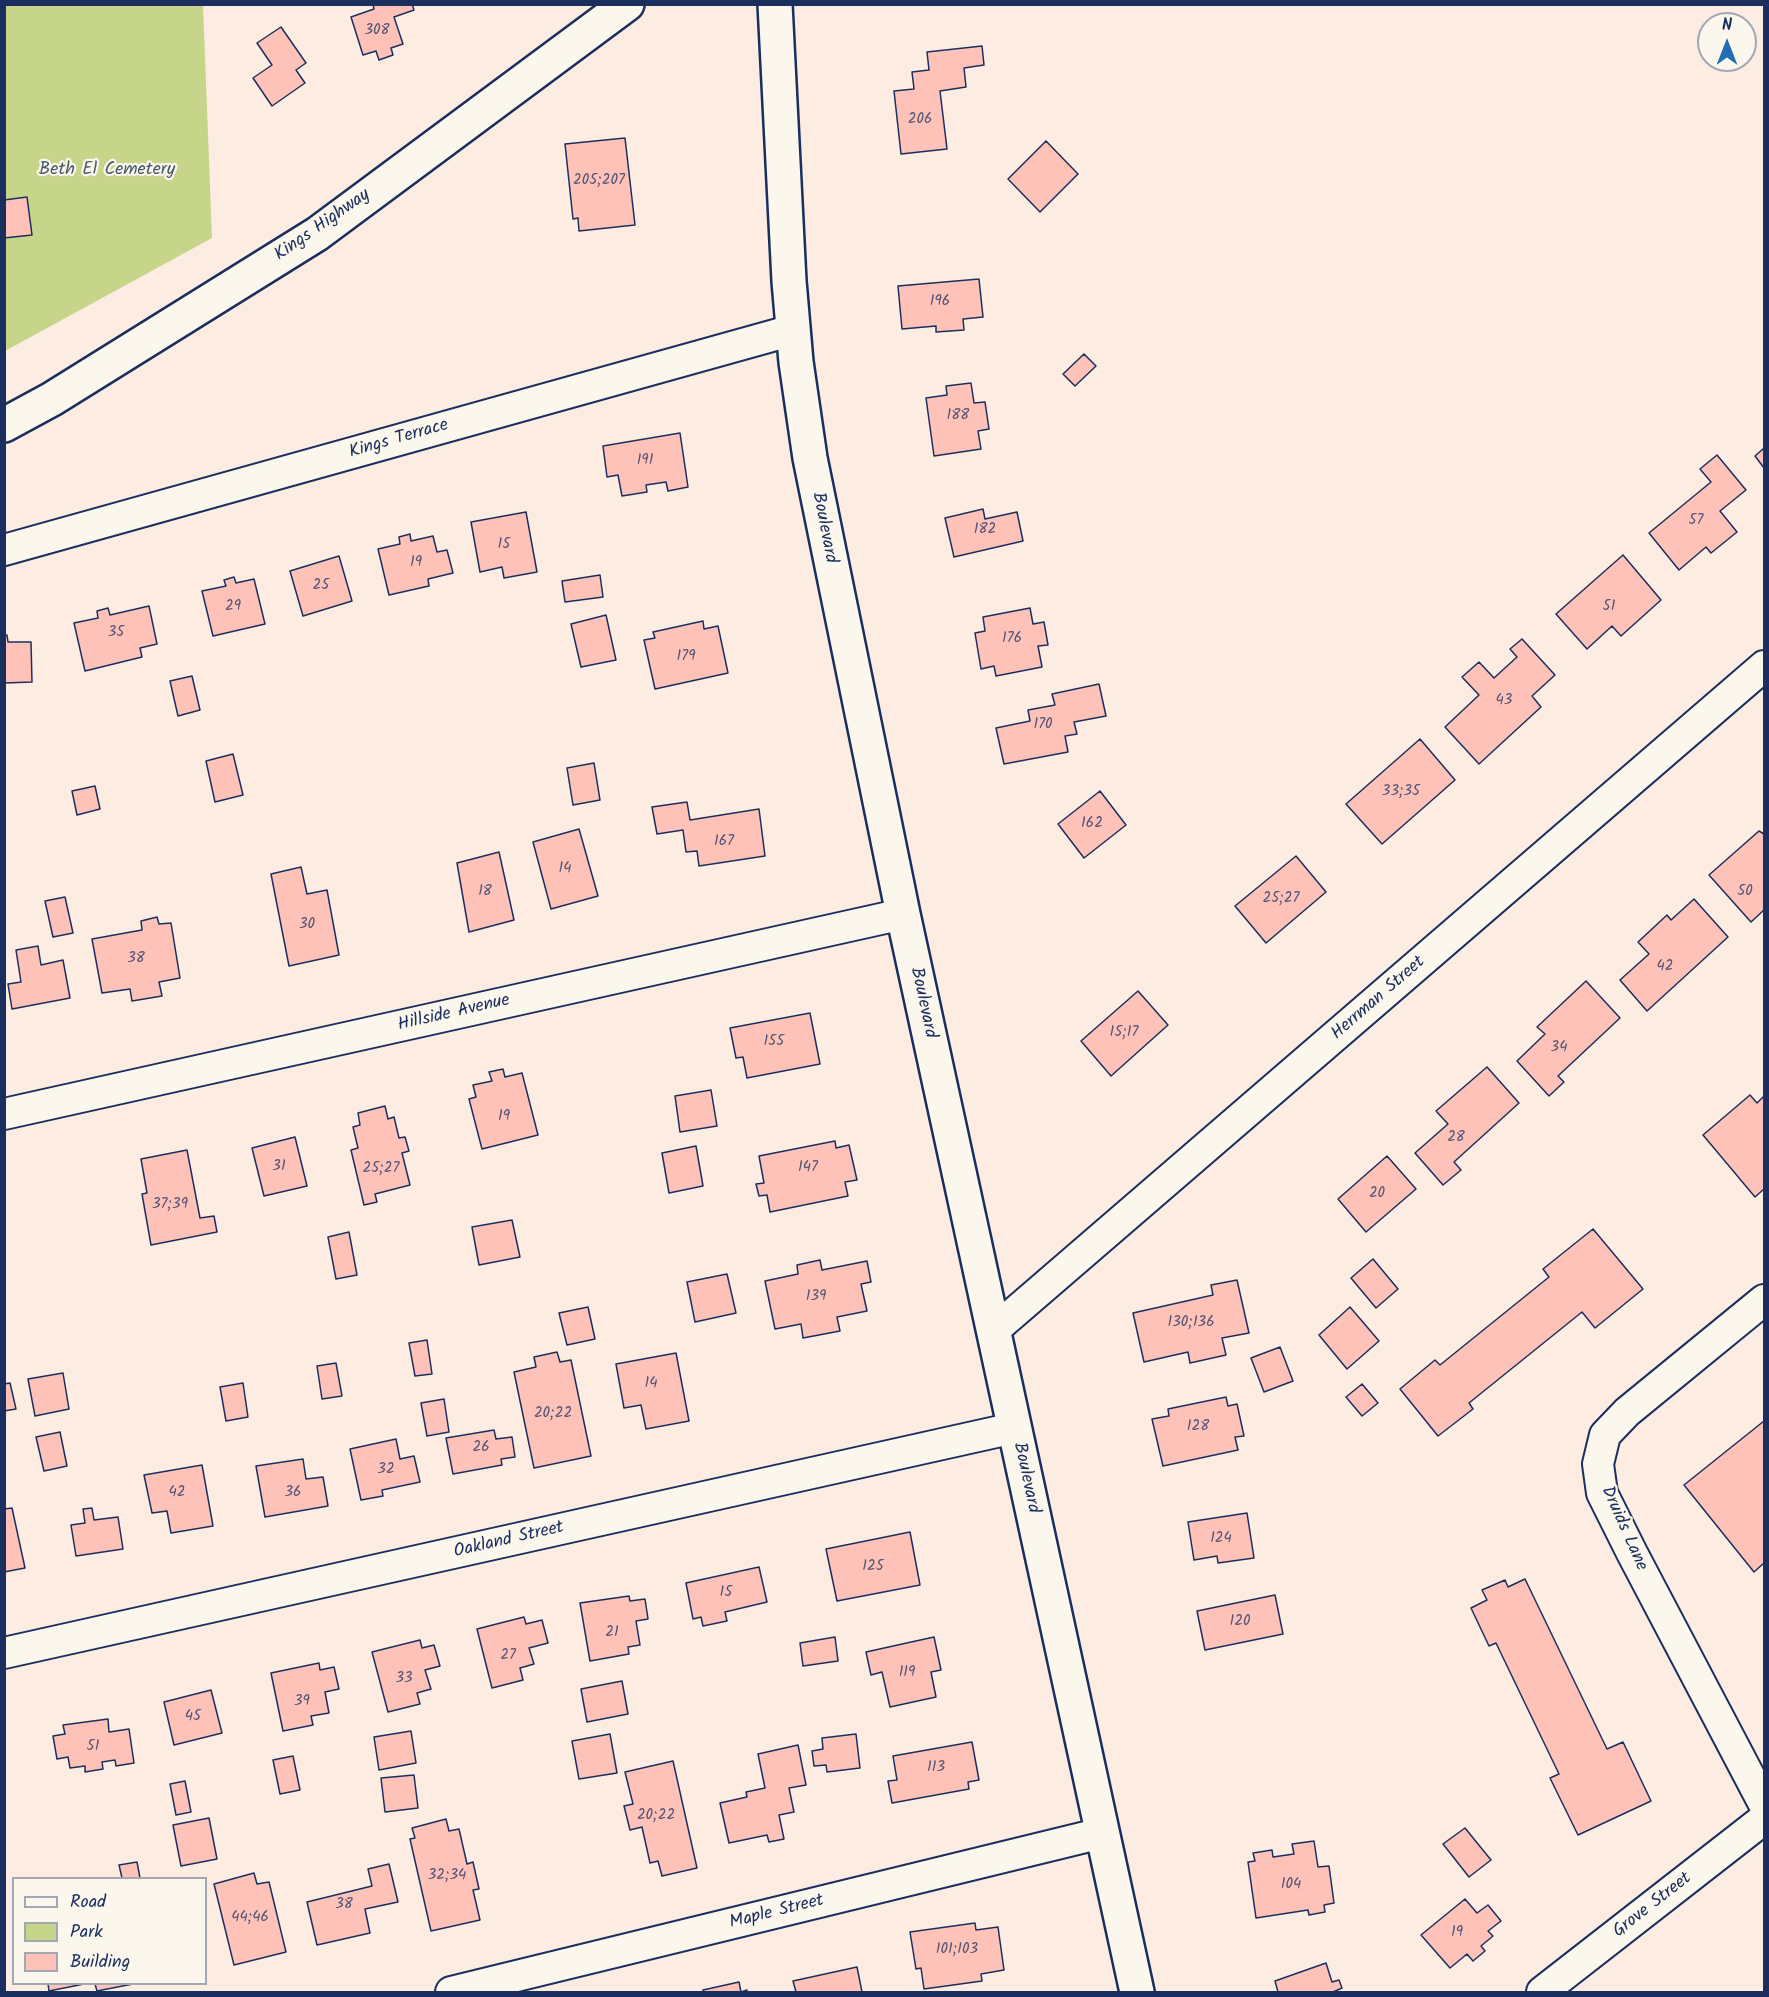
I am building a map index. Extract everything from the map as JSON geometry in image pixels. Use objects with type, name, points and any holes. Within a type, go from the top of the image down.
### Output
[{"type":"main road","name":"Kings Highway","points":[[4,425],[52,399],[317,234],[627,4]]},
{"type":"main road","name":"Boulevard","points":[[775,4],[793,330],[804,425],[820,515],[903,914],[1137,1992]]},
{"type":"street","name":"Kings Terrace","points":[[4,550],[793,330]]},
{"type":"street","name":"Herrman Street","points":[[993,1331],[1764,666]]},
{"type":"street","name":"Hillside Avenue","points":[[4,1114],[903,914]]},
{"type":"street","name":"Druids Lane","points":[[1764,1299],[1627,1412],[1605,1435],[1598,1464],[1602,1493],[1764,1804]]},
{"type":"street","name":"Oakland Street","points":[[4,1653],[1014,1428]]},
{"type":"street","name":"Grove Street","points":[[1542,1992],[1764,1819]]},
{"type":"street","name":"Maple Street","points":[[452,1992],[1102,1833]]},
{"type":"green space","name":"Beth El Cemetery","points":[[5,5],[203,5],[212,238],[5,351]]},
{"type":"building","points":[[373,4],[412,4],[414,10],[394,17],[403,44],[391,48],[393,55],[379,60],[376,51],[363,55],[351,17],[374,9]]},
{"type":"building","points":[[281,27],[306,63],[296,70],[305,83],[272,106],[253,78],[272,65],[257,43]]},
{"type":"building","points":[[982,46],[984,65],[964,68],[966,87],[940,91],[947,149],[901,154],[894,91],[914,89],[912,72],[929,70],[927,52]]},
{"type":"building","points":[[625,138],[635,225],[579,231],[578,218],[573,219],[565,144]]},
{"type":"building","points":[[1046,141],[1078,174],[1040,212],[1008,179]]},
{"type":"building","points":[[27,197],[32,235],[4,238],[4,200]]},
{"type":"building","points":[[979,279],[983,317],[963,319],[964,330],[936,332],[936,326],[902,329],[898,286]]},
{"type":"building","points":[[1084,354],[1096,366],[1075,386],[1063,374]]},
{"type":"building","points":[[971,383],[974,403],[985,402],[989,429],[978,431],[981,449],[934,456],[926,398],[947,395],[946,386]]},
{"type":"building","points":[[680,433],[688,487],[668,491],[666,482],[646,485],[647,492],[622,496],[618,475],[607,477],[603,446]]},
{"type":"building","points":[[1764,448],[1764,468],[1755,456]]},
{"type":"building","points":[[1717,455],[1746,490],[1720,511],[1737,532],[1711,553],[1706,547],[1679,570],[1649,533],[1711,482],[1700,469]]},
{"type":"building","points":[[983,509],[985,519],[1017,512],[1023,541],[954,557],[945,518]]},
{"type":"building","points":[[526,512],[537,572],[504,578],[502,567],[480,572],[471,522]]},
{"type":"building","points":[[410,534],[411,541],[433,536],[437,552],[447,550],[453,573],[428,579],[429,586],[389,595],[378,549],[400,544],[399,537]]},
{"type":"building","points":[[1623,555],[1661,600],[1621,636],[1612,626],[1587,649],[1556,614]]},
{"type":"building","points":[[339,556],[352,601],[303,616],[290,571]]},
{"type":"building","points":[[600,575],[603,597],[565,602],[562,581]]},
{"type":"building","points":[[234,577],[236,583],[254,579],[265,624],[213,636],[202,591],[226,586],[224,580]]},
{"type":"building","points":[[149,606],[157,644],[140,648],[142,657],[85,671],[74,623],[98,618],[97,611],[108,608],[110,615]]},
{"type":"building","points":[[1030,608],[1033,624],[1044,622],[1048,645],[1038,646],[1042,667],[996,676],[994,666],[981,669],[975,633],[985,631],[983,617]]},
{"type":"building","points":[[606,615],[616,660],[581,667],[571,624]]},
{"type":"building","points":[[703,621],[704,629],[718,626],[728,673],[655,689],[644,640],[655,638],[653,632]]},
{"type":"building","points":[[4,635],[7,635],[8,642],[31,642],[32,682],[4,683]]},
{"type":"building","points":[[1522,639],[1555,675],[1532,696],[1541,707],[1479,764],[1445,727],[1479,695],[1462,677],[1479,662],[1494,678],[1517,657],[1510,649]]},
{"type":"building","points":[[192,676],[200,710],[178,716],[170,681]]},
{"type":"building","points":[[1099,684],[1106,716],[1074,722],[1077,734],[1065,736],[1068,752],[1004,764],[996,728],[1030,721],[1028,710],[1055,705],[1052,694]]},
{"type":"building","points":[[1420,739],[1455,780],[1382,844],[1346,804]]},
{"type":"building","points":[[233,754],[243,795],[215,802],[206,761]]},
{"type":"building","points":[[594,763],[600,800],[573,805],[567,768]]},
{"type":"building","points":[[95,786],[100,809],[77,815],[72,791]]},
{"type":"building","points":[[1100,791],[1126,825],[1084,858],[1058,824]]},
{"type":"building","points":[[687,802],[690,820],[759,809],[765,856],[699,866],[697,851],[686,852],[683,830],[657,834],[652,807]]},
{"type":"building","points":[[579,829],[598,896],[551,909],[533,842]]},
{"type":"building","points":[[1759,831],[1764,834],[1764,910],[1751,922],[1709,875]]},
{"type":"building","points":[[499,852],[514,920],[469,932],[457,863]]},
{"type":"building","points":[[1296,856],[1326,892],[1266,943],[1235,906]]},
{"type":"building","points":[[301,867],[307,894],[327,890],[339,955],[289,966],[271,874]]},
{"type":"building","points":[[65,897],[73,933],[53,937],[45,901]]},
{"type":"building","points":[[1694,899],[1728,937],[1647,1011],[1620,980],[1649,954],[1638,942],[1667,915],[1671,920]]},
{"type":"building","points":[[157,917],[159,924],[171,923],[180,978],[159,982],[162,996],[132,1001],[130,989],[102,993],[92,939],[142,930],[141,921]]},
{"type":"building","points":[[38,946],[41,965],[63,960],[70,998],[12,1009],[8,984],[21,982],[16,950]]},
{"type":"building","points":[[1586,981],[1620,1018],[1558,1076],[1564,1082],[1549,1096],[1517,1061],[1545,1034],[1537,1027]]},
{"type":"building","points":[[1138,991],[1168,1025],[1111,1076],[1081,1041]]},
{"type":"building","points":[[810,1013],[820,1064],[747,1078],[743,1057],[736,1058],[730,1028]]},
{"type":"building","points":[[1487,1067],[1519,1103],[1454,1162],[1461,1170],[1443,1185],[1415,1153],[1448,1124],[1436,1111]]},
{"type":"building","points":[[503,1069],[505,1077],[522,1073],[538,1135],[482,1149],[469,1099],[476,1097],[473,1085],[492,1081],[489,1072]]},
{"type":"building","points":[[711,1090],[717,1126],[680,1132],[675,1096]]},
{"type":"building","points":[[1750,1095],[1757,1103],[1764,1096],[1764,1189],[1755,1197],[1703,1135]]},
{"type":"building","points":[[385,1106],[388,1119],[394,1117],[399,1138],[405,1137],[409,1151],[402,1153],[410,1185],[375,1194],[377,1202],[364,1205],[351,1150],[358,1148],[353,1127],[360,1125],[358,1113]]},
{"type":"building","points":[[295,1137],[307,1186],[264,1196],[252,1148]]},
{"type":"building","points":[[835,1141],[836,1148],[849,1145],[857,1180],[845,1182],[848,1196],[770,1212],[767,1195],[759,1196],[756,1184],[764,1183],[759,1156]]},
{"type":"building","points":[[696,1146],[703,1186],[669,1193],[662,1153]]},
{"type":"building","points":[[187,1150],[200,1218],[214,1216],[217,1232],[151,1245],[142,1194],[147,1193],[141,1159]]},
{"type":"building","points":[[1387,1156],[1416,1189],[1366,1232],[1338,1199]]},
{"type":"building","points":[[512,1220],[520,1257],[479,1265],[472,1227]]},
{"type":"building","points":[[1593,1229],[1643,1289],[1595,1328],[1582,1312],[1469,1403],[1473,1409],[1438,1436],[1400,1389],[1435,1360],[1440,1365],[1549,1277],[1543,1269]]},
{"type":"building","points":[[349,1232],[357,1275],[336,1279],[328,1237]]},
{"type":"building","points":[[1373,1259],[1398,1289],[1376,1308],[1351,1278]]},
{"type":"building","points":[[820,1260],[822,1270],[867,1261],[871,1282],[861,1284],[867,1311],[837,1317],[840,1331],[803,1338],[801,1324],[775,1329],[765,1281],[798,1274],[797,1265]]},
{"type":"building","points":[[727,1274],[736,1313],[695,1322],[687,1282]]},
{"type":"building","points":[[1237,1280],[1249,1333],[1222,1338],[1226,1355],[1190,1363],[1188,1352],[1144,1362],[1133,1313],[1213,1295],[1211,1285]]},
{"type":"building","points":[[588,1307],[595,1339],[567,1345],[559,1313]]},
{"type":"building","points":[[1350,1307],[1379,1341],[1347,1369],[1319,1335]]},
{"type":"building","points":[[427,1340],[432,1374],[415,1376],[409,1343]]},
{"type":"building","points":[[1280,1347],[1293,1381],[1264,1392],[1251,1358]]},
{"type":"building","points":[[557,1352],[560,1362],[571,1360],[591,1456],[534,1468],[514,1372],[536,1367],[534,1357]]},
{"type":"building","points":[[676,1353],[689,1421],[646,1429],[641,1405],[624,1408],[616,1364]]},
{"type":"building","points":[[336,1363],[342,1396],[322,1399],[317,1366]]},
{"type":"building","points":[[63,1373],[69,1409],[35,1416],[28,1379]]},
{"type":"building","points":[[10,1383],[16,1409],[4,1411],[4,1384]]},
{"type":"building","points":[[243,1383],[248,1417],[226,1421],[220,1387]]},
{"type":"building","points":[[1362,1384],[1378,1403],[1362,1416],[1346,1397]]},
{"type":"building","points":[[1226,1397],[1228,1406],[1237,1404],[1244,1436],[1235,1437],[1238,1450],[1163,1466],[1152,1419],[1169,1416],[1168,1409]]},
{"type":"building","points":[[444,1399],[449,1432],[427,1436],[421,1403]]},
{"type":"building","points":[[1764,1421],[1764,1563],[1754,1572],[1684,1485]]},
{"type":"building","points":[[494,1430],[496,1439],[512,1437],[515,1457],[501,1459],[502,1465],[453,1474],[446,1438]]},
{"type":"building","points":[[60,1432],[67,1466],[44,1471],[36,1437]]},
{"type":"building","points":[[396,1439],[400,1459],[414,1456],[420,1482],[382,1490],[383,1496],[361,1500],[350,1449]]},
{"type":"building","points":[[303,1459],[306,1479],[323,1477],[328,1506],[265,1517],[256,1466]]},
{"type":"building","points":[[202,1465],[213,1526],[171,1533],[167,1511],[152,1513],[144,1475]]},
{"type":"building","points":[[12,1508],[25,1568],[4,1572],[4,1509]]},
{"type":"building","points":[[92,1508],[94,1520],[118,1517],[123,1549],[76,1556],[71,1525],[85,1523],[83,1509]]},
{"type":"building","points":[[1247,1513],[1254,1558],[1218,1563],[1217,1556],[1194,1560],[1188,1522]]},
{"type":"building","points":[[910,1532],[920,1585],[837,1601],[826,1549]]},
{"type":"building","points":[[759,1567],[767,1602],[725,1612],[727,1621],[703,1626],[701,1617],[693,1619],[686,1583]]},
{"type":"building","points":[[1525,1579],[1607,1749],[1623,1742],[1651,1801],[1578,1835],[1550,1778],[1559,1774],[1496,1643],[1489,1646],[1471,1608],[1487,1600],[1482,1590],[1505,1580],[1508,1587]]},
{"type":"building","points":[[1275,1595],[1283,1634],[1205,1650],[1197,1611]]},
{"type":"building","points":[[629,1596],[630,1601],[645,1599],[648,1619],[636,1621],[640,1645],[628,1647],[629,1654],[590,1661],[580,1603]]},
{"type":"building","points":[[524,1617],[526,1624],[542,1620],[548,1643],[529,1648],[534,1664],[520,1668],[523,1680],[492,1688],[477,1629]]},
{"type":"building","points":[[835,1637],[838,1661],[803,1666],[800,1643]]},
{"type":"building","points":[[934,1637],[941,1670],[931,1672],[936,1697],[890,1707],[882,1672],[871,1675],[866,1652]]},
{"type":"building","points":[[420,1640],[422,1648],[434,1645],[440,1666],[425,1670],[431,1689],[417,1693],[420,1704],[388,1712],[372,1652]]},
{"type":"building","points":[[319,1663],[320,1670],[334,1667],[339,1689],[325,1692],[329,1713],[311,1716],[313,1725],[283,1731],[271,1673]]},
{"type":"building","points":[[622,1681],[628,1714],[587,1722],[581,1689]]},
{"type":"building","points":[[211,1690],[222,1733],[174,1745],[164,1702]]},
{"type":"building","points":[[108,1719],[109,1732],[129,1729],[134,1763],[116,1766],[115,1760],[102,1762],[103,1769],[85,1772],[85,1766],[70,1768],[68,1757],[57,1759],[53,1736],[65,1734],[63,1725]]},
{"type":"building","points":[[411,1731],[416,1763],[379,1770],[374,1737]]},
{"type":"building","points":[[610,1734],[617,1773],[579,1779],[572,1741]]},
{"type":"building","points":[[856,1734],[860,1768],[827,1772],[826,1765],[814,1766],[812,1751],[823,1749],[822,1738]]},
{"type":"building","points":[[972,1742],[979,1780],[968,1782],[969,1789],[892,1803],[888,1781],[897,1780],[893,1756]]},
{"type":"building","points":[[798,1745],[806,1785],[789,1788],[794,1812],[779,1815],[784,1839],[769,1842],[767,1835],[729,1843],[720,1803],[747,1797],[746,1792],[765,1788],[758,1754]]},
{"type":"building","points":[[293,1756],[300,1790],[280,1794],[273,1760]]},
{"type":"building","points":[[673,1761],[697,1868],[662,1876],[658,1861],[650,1863],[642,1827],[630,1830],[624,1806],[633,1804],[625,1772]]},
{"type":"building","points":[[414,1775],[418,1808],[385,1812],[381,1778]]},
{"type":"building","points":[[185,1781],[191,1812],[176,1815],[170,1784]]},
{"type":"building","points":[[209,1818],[217,1859],[181,1866],[173,1825]]},
{"type":"building","points":[[446,1819],[449,1831],[459,1829],[467,1864],[473,1862],[479,1889],[473,1890],[480,1920],[431,1931],[410,1839],[415,1838],[412,1828]]},
{"type":"building","points":[[1465,1828],[1491,1860],[1469,1877],[1443,1844]]},
{"type":"building","points":[[1314,1841],[1318,1867],[1329,1866],[1334,1903],[1324,1905],[1325,1912],[1309,1915],[1308,1910],[1256,1918],[1248,1862],[1255,1861],[1253,1853],[1272,1850],[1273,1857],[1294,1854],[1292,1844]]},
{"type":"building","points":[[137,1862],[140,1877],[122,1877],[119,1865]]},
{"type":"building","points":[[389,1864],[398,1902],[365,1909],[370,1933],[317,1945],[307,1902],[372,1886],[368,1869]]},
{"type":"building","points":[[254,1873],[257,1884],[269,1882],[286,1952],[234,1965],[214,1884]]},
{"type":"building","points":[[1465,1899],[1477,1913],[1488,1905],[1501,1921],[1488,1931],[1493,1936],[1481,1946],[1485,1951],[1473,1961],[1467,1954],[1450,1968],[1421,1935]]},
{"type":"building","points":[[975,1923],[976,1930],[998,1927],[1004,1970],[981,1974],[982,1981],[924,1989],[921,1968],[916,1969],[910,1932]]},
{"type":"building","points":[[1326,1963],[1332,1982],[1339,1980],[1342,1988],[1333,1992],[1278,1992],[1275,1981]]},
{"type":"building","points":[[857,1967],[862,1992],[796,1992],[793,1981]]},
{"type":"building","points":[[739,1982],[741,1992],[703,1992],[703,1990]]},
{"type":"building","points":[[48,1985],[79,1985],[49,1991]]},
{"type":"building","points":[[95,1985],[128,1985],[97,1991]]}]
